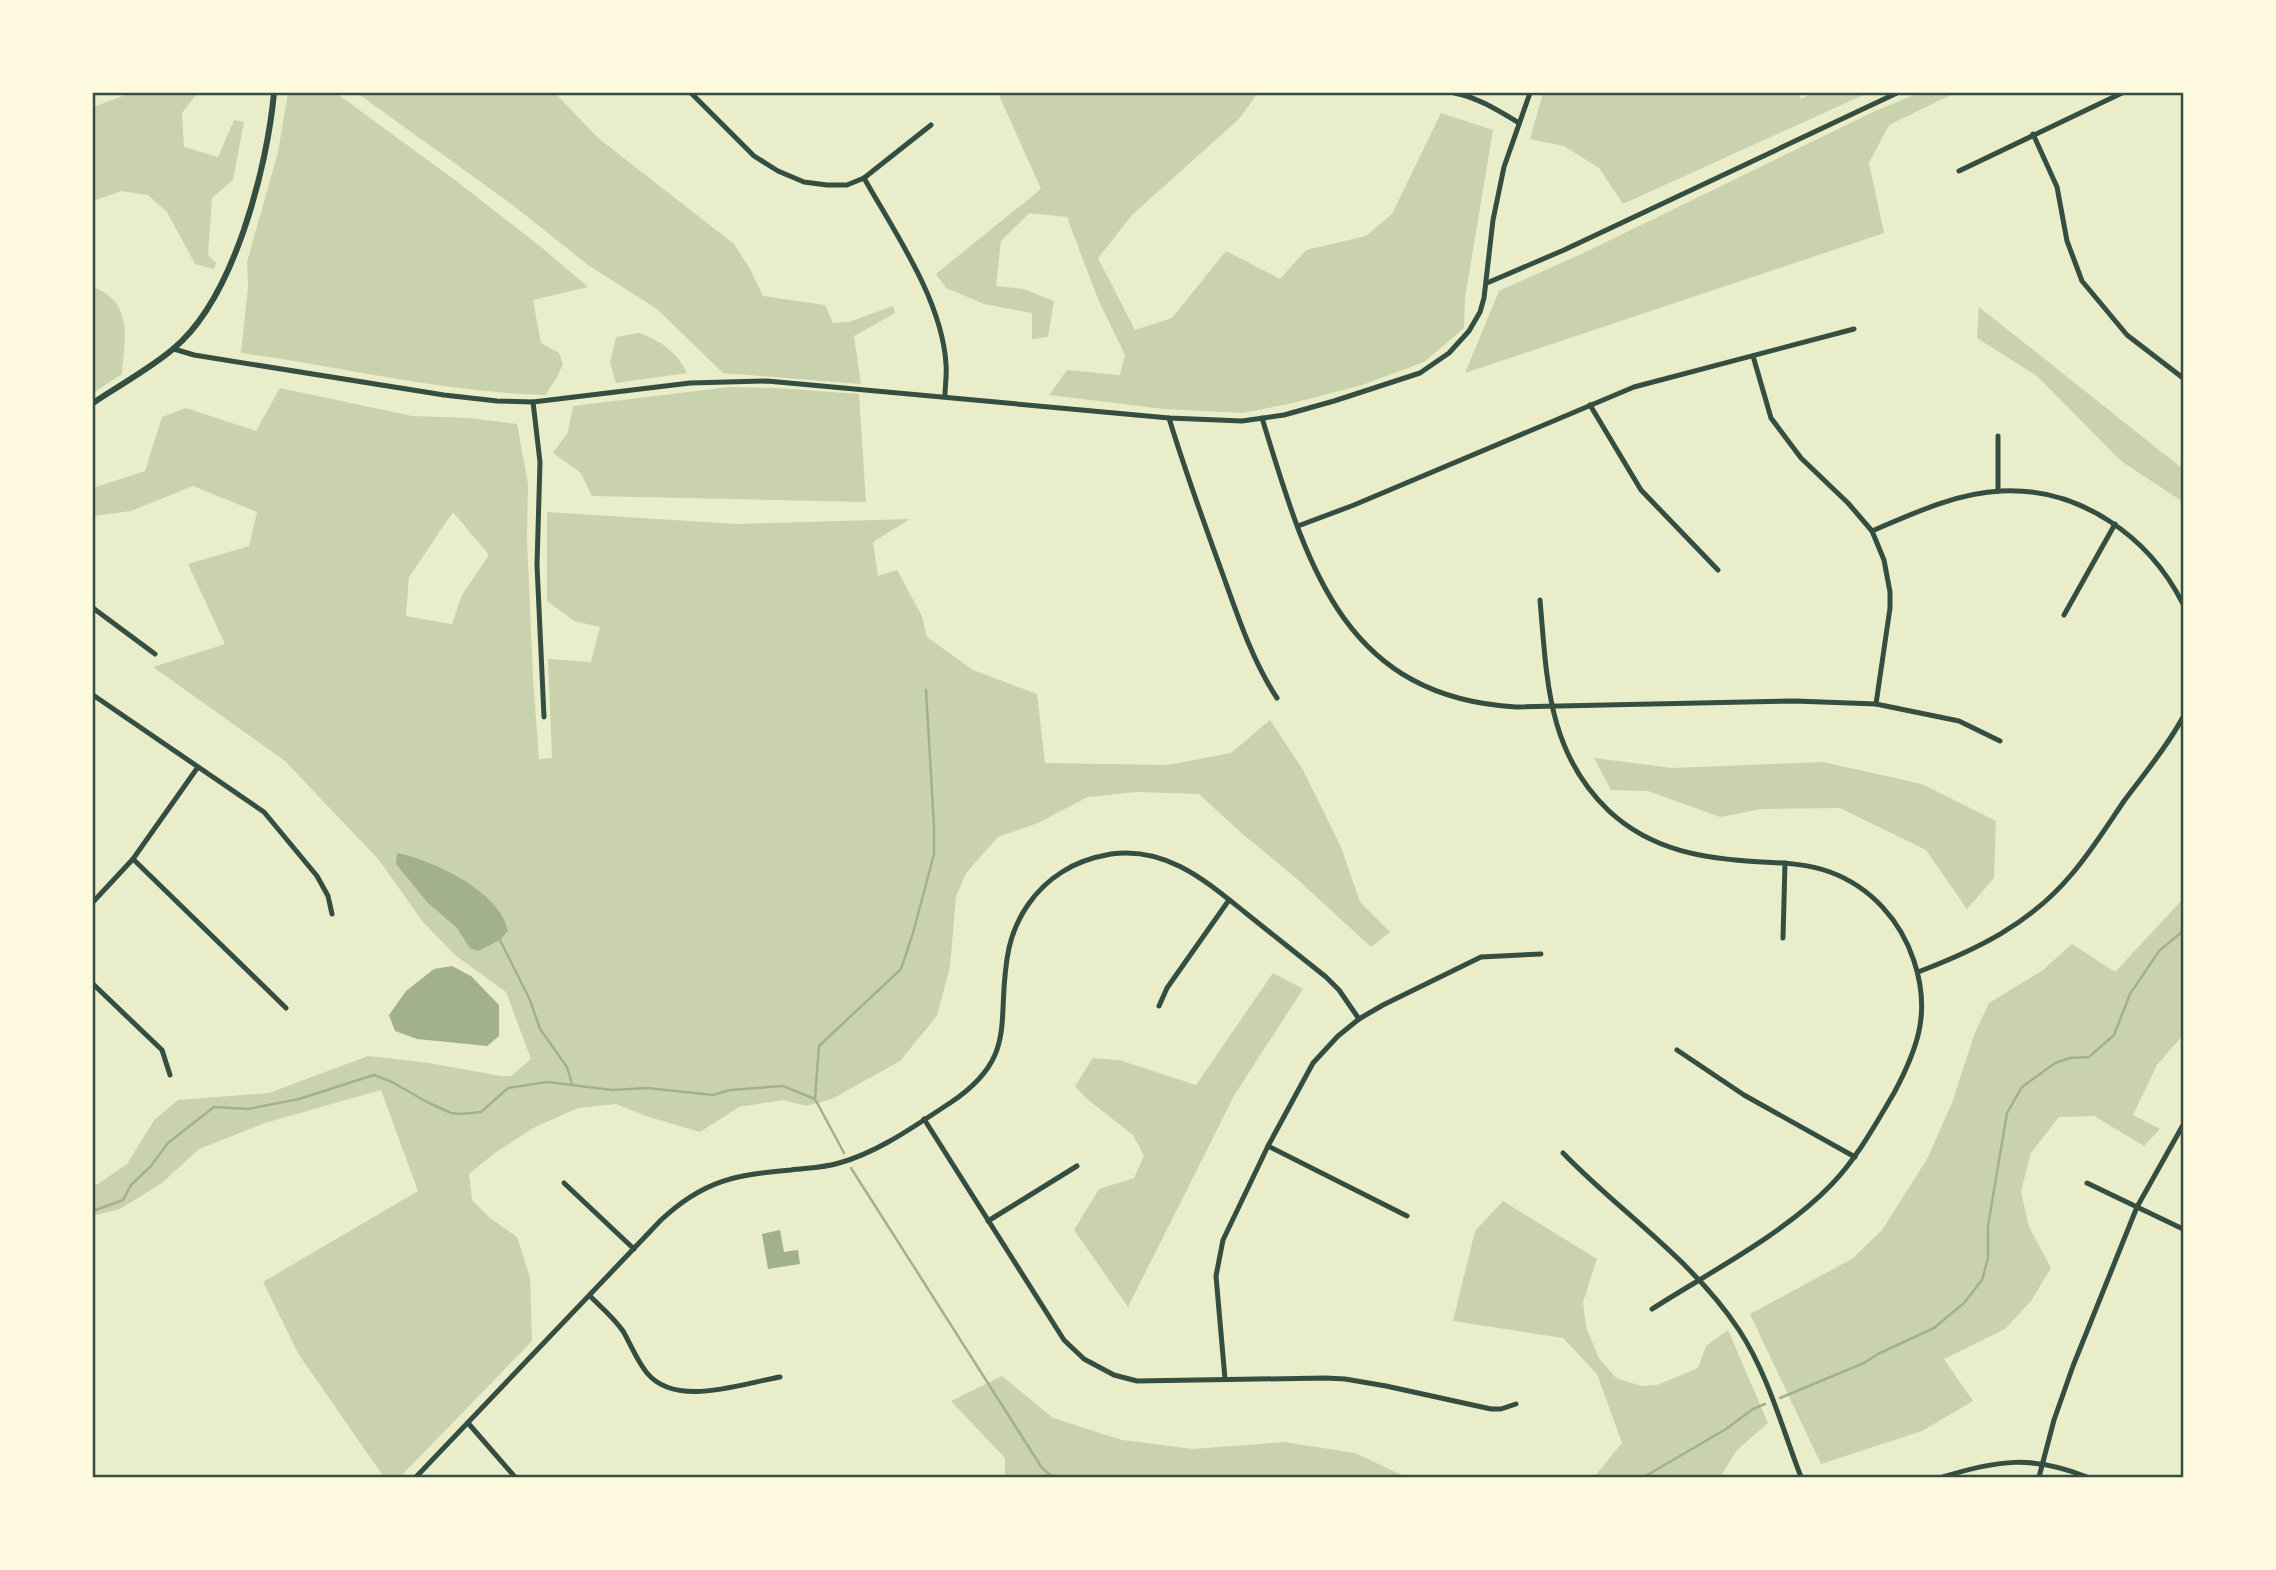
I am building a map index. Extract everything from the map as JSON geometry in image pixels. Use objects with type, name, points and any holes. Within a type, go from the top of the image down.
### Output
[{"type":"street","points":[[93,403],[174,349],[199,322],[213,300],[232,259],[256,190],[274,93]]},
{"type":"street","points":[[691,93],[754,156],[778,171],[804,182],[846,185],[864,178],[931,125]]},
{"type":"street","points":[[1454,93],[1464,93],[1519,122]]},
{"type":"street","points":[[174,349],[194,355],[497,401],[533,402],[690,383],[730,381],[817,384],[1169,418],[1242,421],[1262,418],[1334,401],[1407,379],[1449,353],[1469,331],[1480,312],[1487,282],[1497,199],[1504,167],[1530,93]]},
{"type":"street","points":[[1487,282],[1564,250],[1897,93]]},
{"type":"street","points":[[1959,171],[2122,93]]},
{"type":"street","points":[[2033,134],[2057,187],[2067,241],[2082,281],[2127,335],[2183,378]]},
{"type":"street","points":[[864,178],[929,298],[940,331],[946,364],[944,396]]},
{"type":"street","points":[[1298,526],[1634,387],[1854,329]]},
{"type":"street","points":[[1753,356],[1771,418],[1801,458],[1848,503],[1872,531],[1884,560],[1890,592],[1876,704]]},
{"type":"street","points":[[533,402],[540,462],[537,565],[544,717]]},
{"type":"street","points":[[1590,405],[1641,490],[1718,570]]},
{"type":"street","points":[[1169,418],[1183,465],[1232,598],[1259,666],[1277,698]]},
{"type":"street","points":[[1262,418],[1298,526],[1331,602],[1358,638],[1392,668],[1430,689],[1470,702],[1516,707],[1794,701],[1876,704],[1959,721],[2000,741]]},
{"type":"street","points":[[1998,436],[1998,491]]},
{"type":"street","points":[[1872,531],[1956,499],[1998,491],[2024,491],[2058,498],[2095,512],[2138,542],[2159,565],[2183,604]]},
{"type":"street","points":[[2064,615],[2115,524]]},
{"type":"street","points":[[1540,600],[1547,687],[1557,730],[1577,771],[1598,799],[1625,823],[1657,842],[1691,855],[1720,860],[1806,865],[1851,882],[1871,896],[1889,914],[1903,934],[1918,972],[1922,1009],[1916,1049],[1908,1068],[1855,1157],[1833,1183],[1801,1213],[1652,1309]]},
{"type":"street","points":[[93,608],[155,654]]},
{"type":"street","points":[[93,708],[96,697],[264,812],[317,876],[328,896],[332,914]]},
{"type":"street","points":[[1918,972],[1995,939],[2052,895],[2084,860],[2183,717]]},
{"type":"street","points":[[93,902],[133,859],[198,767]]},
{"type":"street","points":[[416,1477],[676,1206],[713,1184],[746,1174],[841,1163],[876,1148],[969,1089],[993,1063],[1003,1024],[1007,959],[1016,926],[1030,902],[1056,875],[1078,863],[1121,853],[1144,854],[1178,864],[1204,880],[1326,977],[1339,990],[1359,1019]]},
{"type":"street","points":[[133,859],[286,1008]]},
{"type":"street","points":[[1783,939],[1785,863]]},
{"type":"street","points":[[1159,1006],[1167,988],[1229,900]]},
{"type":"street","points":[[1225,1379],[1217,1298],[1218,1258],[1229,1224],[1313,1063],[1338,1036],[1359,1019],[1481,957],[1541,954]]},
{"type":"street","points":[[93,984],[162,1050],[170,1075]]},
{"type":"street","points":[[1677,1050],[1744,1095],[1855,1157]]},
{"type":"street","points":[[924,1119],[1064,1340],[1084,1359],[1114,1375],[1137,1381],[1345,1379],[1491,1409],[1516,1404]]},
{"type":"street","points":[[2039,1477],[2073,1366],[2137,1207],[2183,1125]]},
{"type":"street","points":[[1268,1146],[1407,1216]]},
{"type":"street","points":[[1563,1153],[1698,1280],[1725,1310],[1752,1352],[1801,1477]]},
{"type":"street","points":[[988,1221],[1077,1166]]},
{"type":"street","points":[[564,1183],[634,1250]]},
{"type":"street","points":[[2087,1183],[2183,1229]]},
{"type":"street","points":[[590,1296],[621,1328],[647,1373],[666,1388],[697,1392],[780,1377]]},
{"type":"street","points":[[468,1423],[515,1477]]},
{"type":"street","points":[[1943,1477],[1997,1463],[2043,1463],[2087,1477]]},
{"type":"shaded area","points":[[131,93],[219,93],[196,95],[182,113],[184,147],[218,157],[234,120],[244,122],[233,180],[212,198],[208,255],[216,263],[214,269],[195,264],[167,212],[148,195],[121,191],[93,201],[93,107]]},
{"type":"shaded area","points":[[288,93],[336,93],[459,183],[588,287],[533,300],[541,343],[559,353],[563,364],[545,395],[430,384],[241,353],[248,287],[247,262],[278,152]]},
{"type":"shaded area","points":[[357,93],[555,93],[598,138],[734,244],[763,296],[825,305],[833,323],[849,322],[893,306],[895,313],[854,336],[861,384],[723,373],[657,309],[588,265],[514,206]]},
{"type":"shaded area","points":[[998,93],[1258,93],[1239,119],[1133,214],[1098,258],[1135,330],[1172,318],[1226,251],[1280,279],[1306,250],[1366,236],[1392,214],[1441,113],[1493,130],[1465,298],[1464,328],[1424,362],[1362,385],[1243,413],[1164,409],[1049,395],[1067,370],[1120,375],[1125,355],[1098,299],[1067,217],[1029,213],[1001,241],[996,286],[1024,289],[1054,301],[1048,337],[1032,339],[1032,313],[984,304],[946,288],[936,274],[1041,189]]},
{"type":"shaded area","points":[[1543,93],[1799,93],[1801,99],[1813,93],[1868,93],[1623,204],[1599,168],[1564,146],[1530,139]]},
{"type":"shaded area","points":[[1919,93],[1955,93],[1889,125],[1869,163],[1884,233],[1465,373],[1499,291],[1590,250],[1873,112]]},
{"type":"shaded area","points":[[93,287],[115,302],[121,312],[125,335],[122,374],[93,393]]},
{"type":"shaded area","points":[[1979,307],[2183,469],[2183,502],[2121,461],[2037,376],[1977,338]]},
{"type":"shaded area","points":[[639,333],[668,348],[679,359],[687,373],[616,383],[610,363],[616,337]]},
{"type":"shaded area","points":[[729,387],[859,394],[866,502],[592,496],[581,473],[553,453],[568,432],[573,406]]},
{"type":"shaded area","points":[[280,388],[412,416],[470,418],[517,424],[528,484],[527,539],[539,759],[552,758],[548,659],[591,662],[600,627],[574,621],[547,601],[547,512],[736,524],[910,519],[873,542],[878,576],[897,570],[922,616],[927,637],[973,670],[1037,694],[1045,763],[1168,765],[1231,753],[1270,720],[1303,770],[1341,847],[1360,902],[1390,932],[1371,947],[1199,794],[1137,792],[1088,797],[1038,823],[998,837],[966,873],[956,897],[950,967],[937,1016],[900,1061],[832,1099],[806,1106],[783,1100],[739,1107],[700,1132],[616,1104],[578,1108],[535,1127],[469,1174],[472,1200],[490,1218],[517,1237],[530,1277],[532,1341],[400,1477],[384,1477],[299,1355],[263,1282],[418,1191],[381,1090],[265,1123],[199,1149],[162,1183],[120,1209],[93,1216],[93,1185],[127,1164],[155,1119],[178,1100],[269,1093],[368,1056],[429,1063],[501,1076],[511,1076],[531,1059],[506,992],[455,955],[423,922],[379,860],[285,761],[153,667],[225,644],[188,564],[249,546],[257,512],[193,486],[131,511],[93,516],[93,488],[145,471],[162,417],[186,408],[256,431]],"holes":[[[453,512],[489,555],[462,595],[452,624],[406,616],[409,577]]]},
{"type":"shaded area","points":[[1594,758],[1672,768],[1823,762],[1922,784],[1996,821],[1994,878],[1967,909],[1926,850],[1840,808],[1761,809],[1720,817],[1648,791],[1611,790]]},
{"type":"shaded area","points":[[397,853],[446,870],[479,891],[493,903],[503,917],[508,931],[500,940],[478,951],[470,948],[457,928],[428,903],[396,864]]},
{"type":"shaded area","points":[[2183,899],[2183,1035],[2157,1065],[2133,1115],[2160,1129],[2144,1146],[2094,1116],[2059,1117],[2031,1153],[2021,1191],[2029,1227],[2051,1268],[2031,1301],[2005,1329],[1944,1359],[1973,1401],[1922,1431],[1821,1464],[1750,1314],[1852,1259],[1882,1230],[1927,1159],[1952,1103],[1974,1035],[1989,1003],[2043,970],[2072,944],[2115,972]]},
{"type":"shaded area","points":[[452,966],[471,976],[499,1005],[499,1036],[487,1046],[417,1039],[395,1031],[389,1015],[406,991],[434,969]]},
{"type":"shaded area","points":[[1273,973],[1303,989],[1235,1094],[1128,1307],[1074,1230],[1099,1189],[1134,1178],[1144,1156],[1133,1135],[1075,1086],[1093,1058],[1119,1060],[1196,1085]]},
{"type":"shaded area","points":[[1503,1201],[1597,1259],[1583,1302],[1586,1327],[1599,1358],[1616,1378],[1641,1386],[1657,1385],[1698,1368],[1706,1346],[1728,1330],[1768,1423],[1737,1450],[1720,1477],[1594,1477],[1622,1443],[1597,1374],[1563,1338],[1453,1321],[1475,1231]]},
{"type":"shaded area","points":[[780,1230],[784,1252],[798,1250],[800,1264],[768,1269],[762,1234]]},
{"type":"shaded area","points":[[1002,1376],[1053,1418],[1122,1440],[1193,1449],[1284,1442],[1355,1453],[1406,1477],[1005,1477],[1005,1458],[951,1401]]},
{"type":"waterway","points":[[844,1153],[815,1099],[819,1046],[901,969],[913,933],[934,854],[926,690]]},
{"type":"waterway","points":[[1780,1398],[1864,1363],[1934,1328],[1964,1303],[1982,1280],[1988,1258],[1988,1226],[2007,1113],[2022,1087],[2055,1063],[2070,1058],[2089,1057],[2114,1035],[2130,994],[2159,951],[2183,931]]},
{"type":"waterway","points":[[500,940],[530,1000],[540,1029],[567,1067],[572,1084]]},
{"type":"waterway","points":[[93,1211],[123,1200],[131,1185],[151,1166],[168,1143],[214,1107],[248,1109],[299,1099],[374,1075],[451,1113],[460,1114],[481,1112],[508,1088],[547,1082],[612,1090],[647,1088],[713,1095],[730,1090],[783,1086],[815,1099]]},
{"type":"waterway","points":[[851,1168],[1042,1468],[1053,1477]]},
{"type":"waterway","points":[[1644,1477],[1765,1404]]}]
